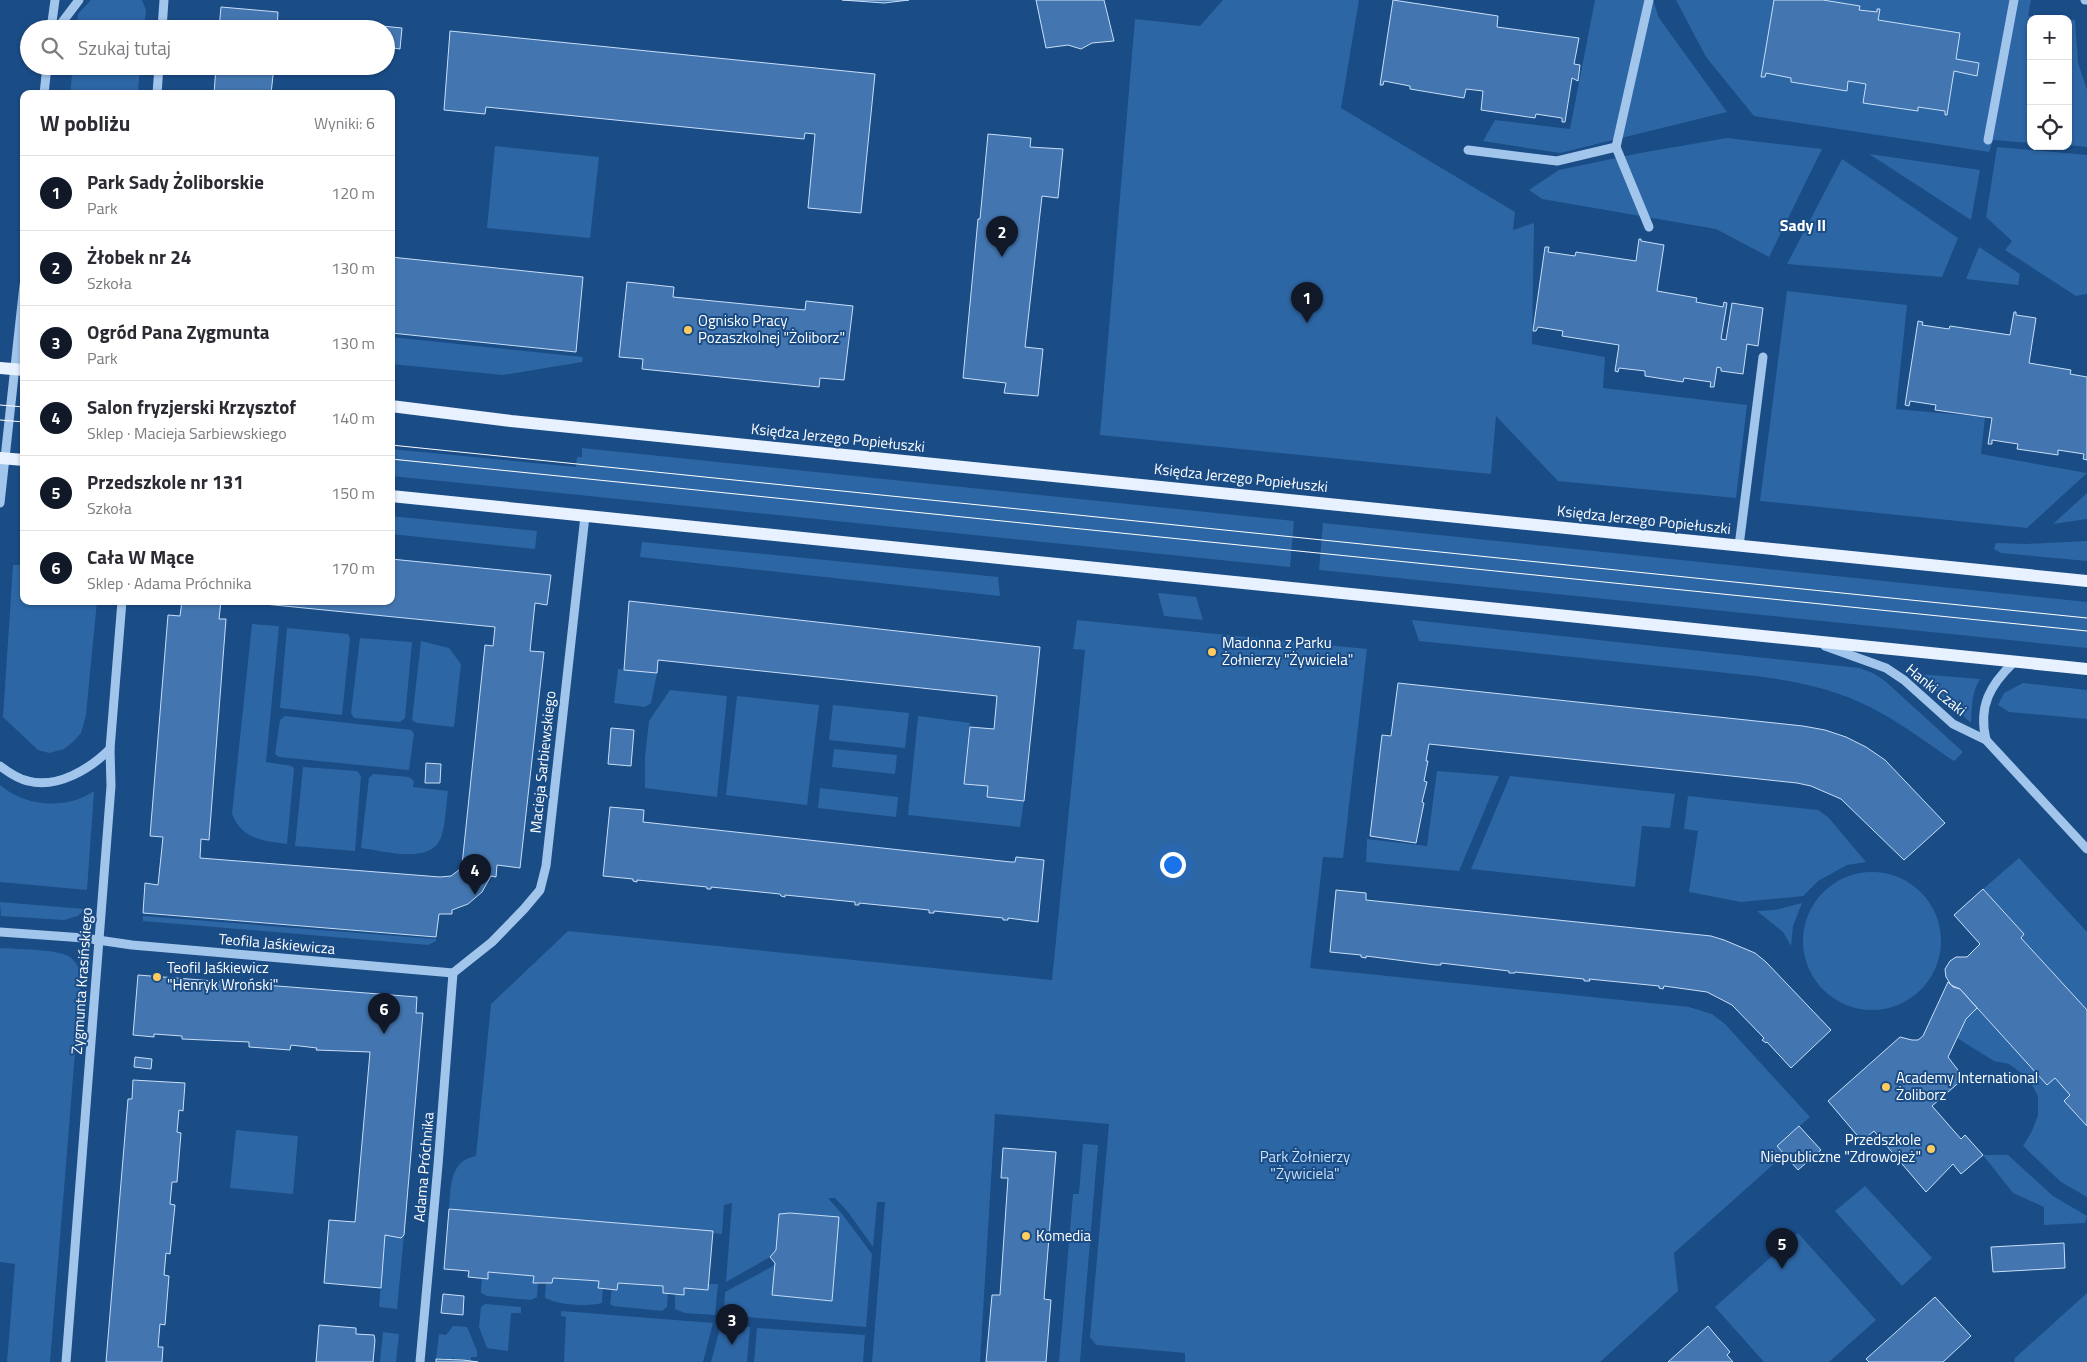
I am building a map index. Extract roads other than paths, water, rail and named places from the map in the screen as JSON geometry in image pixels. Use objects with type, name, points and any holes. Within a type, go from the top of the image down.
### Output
[{"type":"main road","points":[[0,368],[19,369]]},
{"type":"main road","name":"Księdza Jerzego Popiełuszki","points":[[395,407],[510,421],[2087,581]]},
{"type":"main road","points":[[2,458],[20,460]]},
{"type":"main road","points":[[395,496],[2087,669]]},
{"type":"street","points":[[52,20],[55,0]]},
{"type":"street","points":[[64,20],[79,0]]},
{"type":"street","points":[[163,20],[164,0]]},
{"type":"street","points":[[1649,0],[1616,147],[1649,227]]},
{"type":"street","points":[[1988,140],[2014,0]]},
{"type":"street","points":[[44,90],[46,75]]},
{"type":"street","points":[[157,90],[158,75]]},
{"type":"street","points":[[1468,150],[1557,161],[1616,147]]},
{"type":"street","points":[[0,503],[2,458],[19,369],[20,352]]},
{"type":"street","points":[[1739,546],[1763,357]]},
{"type":"street","name":"Macieja Sarbiewskiego","points":[[453,973],[492,942],[540,890],[546,866],[585,516]]},
{"type":"street","points":[[2070,579],[2087,575]]},
{"type":"street","name":"Zygmunta Krasińskiego","points":[[66,1362],[111,786],[110,750],[122,605]]},
{"type":"street","name":"Hanki Czaki","points":[[1812,642],[1886,668],[1904,680],[1953,724],[1986,740],[2087,849]]},
{"type":"street","name":"Hanki Czaki","points":[[1986,740],[1982,725],[1988,695],[1998,678],[2014,662]]},
{"type":"street","points":[[0,766],[28,781],[50,783],[70,776],[89,766],[110,750]]},
{"type":"street","name":"Teofila Jaśkiewicza","points":[[0,932],[453,973]]},
{"type":"street","name":"Adama Próchnika","points":[[420,1362],[453,973]]},
{"type":"tram line","points":[[0,405],[20,407]]},
{"type":"tram line","points":[[0,420],[20,422]]},
{"type":"tram line","points":[[395,445],[2087,618]]},
{"type":"tram line","points":[[395,459],[2087,631]]},
{"type":"place","name":"Żłobek nr 24","points":[[1002,257]]},
{"type":"place","name":"Park Sady Żoliborskie","points":[[1307,323]]},
{"type":"place","name":"Ognisko Pracy Pozaszkolnej \"Żoliborz\"","points":[[688,330]]},
{"type":"place","name":"Madonna z Parku Żołnierzy \"Żywiciela\"","points":[[1212,652]]},
{"type":"place","name":"Salon fryzjerski Krzysztof","points":[[475,895]]},
{"type":"place","name":"Teofil Jaśkiewicz \"Henryk Wroński\"","points":[[157,977]]},
{"type":"place","name":"Cała W Mące","points":[[384,1034]]},
{"type":"place","name":"Academy International Żoliborz","points":[[1886,1087]]},
{"type":"place","name":"Przedszkole Niepubliczne \"Zdrowojeż\"","points":[[1931,1149]]},
{"type":"place","name":"Komedia","points":[[1026,1236]]},
{"type":"place","name":"Przedszkole nr 131","points":[[1782,1269]]},
{"type":"place","name":"Ogród Pana Zygmunta","points":[[732,1345]]},
{"type":"district","name":"Sady II","points":[[1803,225]]},
{"type":"park label","name":"Park Żołnierzy \"Żywiciela\"","points":[[1305,1166]]}]
